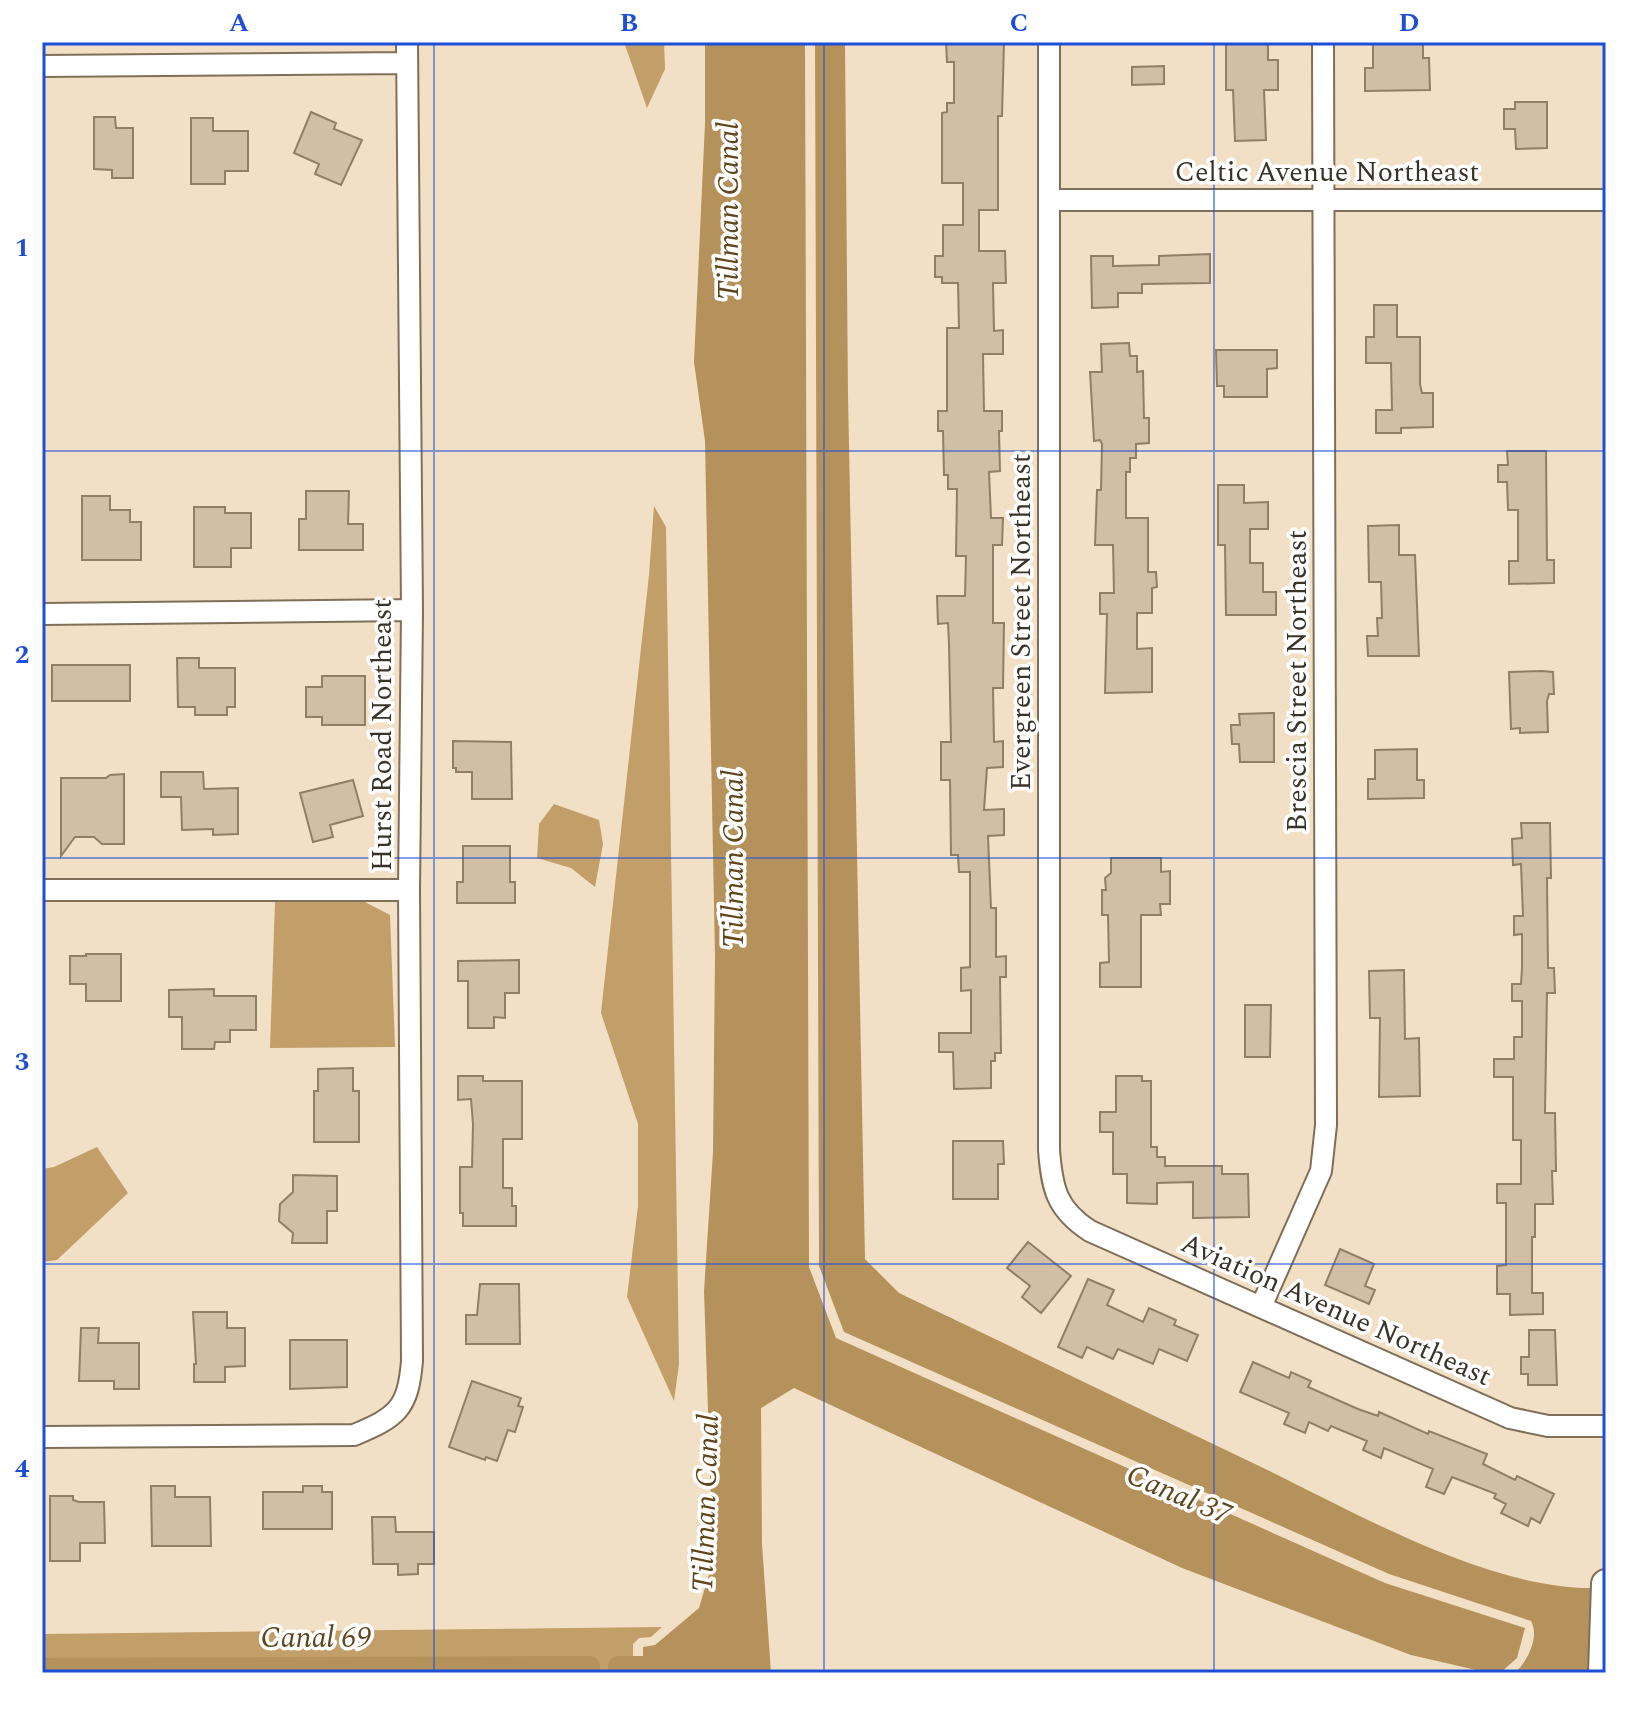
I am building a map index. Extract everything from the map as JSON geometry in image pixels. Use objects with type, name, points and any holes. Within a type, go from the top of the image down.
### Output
[{"type":"street","name":"Evergreen Street Northeast","points":[[1049,42],[1049,1150],[1051,1178],[1058,1201]]},
{"type":"street","name":"Brescia Street Northeast","points":[[1261,1307],[1321,1171],[1326,1125],[1323,42]]},
{"type":"street","points":[[42,66],[407,52]]},
{"type":"street","name":"Hurst Road Northeast","points":[[42,1437],[354,1435],[387,1421],[409,1392],[412,1361],[409,890],[412,610],[407,52]]},
{"type":"street","name":"Celtic Avenue Northeast","points":[[1049,200],[1606,200]]},
{"type":"street","points":[[42,614],[412,610]]},
{"type":"street","points":[[42,890],[409,890]]},
{"type":"street","name":"Aviation Avenue Northeast","points":[[1058,1201],[1072,1219],[1090,1231],[1510,1418],[1548,1426],[1606,1426]]},
{"type":"street","points":[[1603,1673],[1606,1584]]},
{"type":"shaded area","points":[[624,42],[664,42],[665,69],[647,108]]},
{"type":"shaded area","points":[[654,506],[666,527],[679,1364],[674,1401],[627,1297],[638,1206],[638,1124],[601,1013]]},
{"type":"shaded area","points":[[554,804],[599,820],[603,844],[595,887],[571,868],[537,858],[539,824]]},
{"type":"shaded area","points":[[275,901],[365,902],[390,915],[395,1047],[270,1048]]},
{"type":"shaded area","points":[[97,1147],[128,1193],[57,1260],[42,1262],[42,1169],[54,1167]]},
{"type":"shaded area","points":[[662,1627],[651,1637],[639,1638],[633,1644],[633,1673],[42,1673],[42,1634]]},
{"type":"water","points":[[705,42],[805,42],[809,1267],[836,1338],[1385,1583],[1525,1628],[1517,1658],[1500,1673],[1411,1655],[1182,1568],[794,1388],[761,1408],[762,1544],[771,1673],[643,1673],[643,1647],[655,1645],[699,1608],[713,1561],[704,1291],[713,1152],[715,957],[705,441],[694,362],[705,123]]},
{"type":"water","points":[[815,42],[845,42],[848,395],[865,1259],[899,1293],[1376,1524],[1466,1562],[1510,1576],[1553,1585],[1594,1588],[1592,1673],[1515,1673],[1531,1649],[1534,1634],[1531,1621],[1389,1574],[844,1332],[819,1266]]},
{"type":"building","points":[[946,42],[1004,42],[1002,116],[998,116],[998,210],[979,210],[979,251],[1005,251],[1006,283],[993,283],[994,331],[1003,330],[1003,354],[983,354],[984,411],[1002,411],[1000,471],[989,472],[991,518],[1003,518],[1002,545],[993,545],[993,623],[1004,623],[1003,688],[993,688],[994,742],[1003,741],[1003,767],[987,768],[984,810],[1004,809],[1004,835],[988,836],[991,908],[996,908],[996,957],[1006,956],[1006,977],[1000,977],[1001,1053],[995,1053],[995,1061],[991,1061],[991,1088],[954,1089],[953,1052],[939,1052],[939,1033],[971,1033],[971,990],[961,991],[961,968],[970,967],[970,872],[959,872],[958,855],[951,855],[950,780],[941,780],[941,742],[951,742],[949,644],[948,623],[938,624],[937,596],[965,596],[966,556],[956,556],[957,489],[948,489],[948,475],[944,475],[943,431],[938,431],[938,411],[947,411],[947,328],[959,328],[958,283],[942,283],[942,277],[935,277],[935,256],[943,256],[943,225],[963,225],[963,183],[942,183],[942,113],[947,112],[947,103],[954,103],[954,62],[947,62]]},
{"type":"building","points":[[1226,42],[1268,42],[1268,60],[1278,60],[1278,90],[1264,90],[1266,140],[1235,141],[1233,90],[1226,90]]},
{"type":"building","points":[[1373,42],[1423,42],[1423,58],[1429,58],[1430,90],[1365,91],[1365,68],[1373,68]]},
{"type":"building","points":[[1164,66],[1164,84],[1132,85],[1132,67]]},
{"type":"building","points":[[1515,102],[1547,102],[1547,148],[1516,149],[1515,129],[1504,129],[1504,109],[1515,109]]},
{"type":"building","points":[[311,112],[336,123],[334,129],[362,140],[341,185],[315,174],[319,164],[294,153]]},
{"type":"building","points":[[94,117],[115,117],[116,128],[133,128],[133,178],[112,178],[112,170],[94,169]]},
{"type":"building","points":[[191,118],[213,118],[213,131],[248,131],[248,171],[225,171],[225,184],[191,184]]},
{"type":"building","points":[[1210,254],[1210,283],[1142,284],[1142,293],[1118,293],[1118,307],[1092,308],[1091,256],[1113,256],[1113,266],[1159,265],[1159,256]]},
{"type":"building","points":[[1374,305],[1397,305],[1397,337],[1420,337],[1420,384],[1422,393],[1433,393],[1433,427],[1401,428],[1401,433],[1376,433],[1376,410],[1392,410],[1391,363],[1366,363],[1366,337],[1374,337]]},
{"type":"building","points":[[1129,343],[1130,356],[1137,356],[1137,372],[1143,371],[1144,418],[1149,418],[1149,443],[1136,444],[1136,458],[1130,458],[1130,472],[1126,472],[1126,518],[1148,518],[1148,572],[1156,572],[1157,587],[1152,588],[1152,613],[1137,613],[1137,649],[1152,648],[1152,692],[1105,693],[1107,614],[1100,614],[1100,593],[1114,593],[1113,545],[1095,545],[1102,444],[1100,440],[1094,441],[1090,372],[1102,372],[1101,344]]},
{"type":"building","points":[[1216,350],[1277,350],[1277,368],[1267,369],[1267,397],[1224,397],[1224,386],[1217,386]]},
{"type":"building","points":[[1507,451],[1546,451],[1547,560],[1554,560],[1554,583],[1509,584],[1509,561],[1518,561],[1518,510],[1508,510],[1507,482],[1498,482],[1498,465],[1508,465]]},
{"type":"building","points":[[1218,485],[1244,485],[1244,503],[1268,502],[1268,529],[1250,529],[1250,563],[1263,563],[1263,592],[1276,592],[1276,615],[1226,615],[1225,545],[1218,545]]},
{"type":"building","points":[[306,491],[349,491],[348,524],[363,524],[363,550],[299,550],[299,519],[306,519]]},
{"type":"building","points":[[82,496],[110,496],[110,510],[130,510],[130,522],[141,522],[141,560],[82,560]]},
{"type":"building","points":[[194,507],[225,507],[225,513],[251,513],[251,548],[231,548],[231,567],[194,567]]},
{"type":"building","points":[[1399,525],[1399,555],[1415,555],[1419,656],[1368,656],[1367,636],[1378,636],[1377,618],[1382,618],[1381,582],[1369,582],[1368,526]]},
{"type":"building","points":[[177,658],[199,658],[199,668],[235,668],[235,707],[227,707],[227,715],[195,715],[195,707],[178,707]]},
{"type":"building","points":[[52,665],[130,665],[130,701],[52,701]]},
{"type":"building","points":[[1509,672],[1553,672],[1554,694],[1549,694],[1547,701],[1548,732],[1520,733],[1520,728],[1511,729]]},
{"type":"building","points":[[322,676],[365,676],[365,725],[322,725],[322,717],[306,717],[306,687],[322,687]]},
{"type":"building","points":[[1274,713],[1274,762],[1240,762],[1239,744],[1232,744],[1231,725],[1240,725],[1239,714]]},
{"type":"building","points":[[453,741],[511,742],[512,799],[472,799],[472,772],[456,772],[453,768]]},
{"type":"building","points":[[1417,749],[1417,780],[1424,780],[1424,798],[1368,799],[1368,779],[1375,779],[1375,750]]},
{"type":"building","points":[[161,772],[203,772],[204,789],[238,788],[238,834],[213,835],[213,829],[182,830],[181,797],[161,797]]},
{"type":"building","points":[[124,774],[124,844],[102,844],[94,837],[75,837],[61,856],[61,778],[106,778]]},
{"type":"building","points":[[353,780],[363,816],[330,825],[333,837],[313,842],[300,793]]},
{"type":"building","points":[[1521,823],[1550,823],[1548,968],[1554,968],[1555,993],[1547,993],[1545,1113],[1555,1113],[1556,1171],[1552,1171],[1553,1204],[1535,1204],[1535,1237],[1532,1237],[1532,1293],[1543,1293],[1543,1314],[1510,1315],[1510,1294],[1497,1294],[1497,1266],[1506,1265],[1506,1203],[1497,1203],[1497,1184],[1521,1184],[1521,1140],[1513,1140],[1513,1077],[1494,1077],[1494,1059],[1514,1059],[1514,1037],[1522,1037],[1522,1001],[1512,1001],[1512,984],[1521,984],[1522,968],[1522,934],[1514,935],[1514,916],[1523,916],[1521,864],[1513,865],[1512,839],[1522,838]]},
{"type":"building","points":[[463,846],[510,846],[510,882],[515,882],[515,903],[457,903],[457,882],[463,882]]},
{"type":"building","points":[[1111,858],[1161,858],[1161,872],[1170,871],[1170,904],[1160,904],[1161,915],[1141,915],[1141,987],[1100,987],[1100,963],[1109,962],[1108,915],[1102,915],[1102,890],[1106,890],[1105,878],[1111,873]]},
{"type":"building","points":[[121,954],[121,1001],[86,1001],[86,984],[70,984],[70,956]]},
{"type":"building","points":[[519,960],[519,993],[505,993],[505,1018],[494,1017],[494,1028],[468,1028],[468,981],[458,981],[458,961]]},
{"type":"building","points":[[1404,970],[1405,1039],[1419,1038],[1420,1096],[1379,1097],[1380,1018],[1370,1018],[1369,971]]},
{"type":"building","points":[[214,989],[214,996],[256,996],[256,1030],[230,1030],[230,1042],[215,1042],[214,1049],[182,1049],[182,1017],[169,1017],[169,990]]},
{"type":"building","points":[[1245,1005],[1271,1005],[1270,1057],[1245,1057]]},
{"type":"building","points":[[353,1068],[353,1091],[359,1091],[359,1142],[314,1142],[314,1091],[318,1091],[318,1069]]},
{"type":"building","points":[[458,1076],[483,1076],[483,1081],[522,1081],[522,1139],[503,1139],[503,1188],[512,1188],[516,1226],[463,1226],[460,1167],[472,1167],[473,1124],[471,1099],[458,1100]]},
{"type":"building","points":[[1116,1076],[1142,1076],[1142,1081],[1151,1081],[1151,1147],[1157,1147],[1157,1157],[1165,1157],[1165,1166],[1222,1166],[1222,1174],[1248,1174],[1249,1217],[1193,1218],[1193,1182],[1157,1183],[1157,1204],[1127,1203],[1127,1174],[1113,1174],[1113,1132],[1100,1132],[1100,1112],[1116,1112]]},
{"type":"building","points":[[953,1141],[1003,1141],[1004,1164],[998,1164],[998,1199],[953,1199]]},
{"type":"building","points":[[293,1175],[337,1176],[337,1211],[327,1211],[327,1243],[292,1243],[293,1233],[279,1221],[280,1204],[293,1192]]},
{"type":"building","points":[[1028,1242],[1071,1276],[1041,1313],[1022,1297],[1030,1286],[1007,1268]]},
{"type":"building","points":[[1340,1249],[1374,1264],[1365,1286],[1375,1290],[1369,1304],[1325,1285]]},
{"type":"building","points":[[1088,1279],[1114,1290],[1107,1305],[1143,1322],[1149,1308],[1176,1320],[1174,1325],[1198,1335],[1187,1361],[1159,1349],[1153,1364],[1118,1349],[1113,1359],[1087,1347],[1082,1358],[1058,1347]]},
{"type":"building","points":[[480,1284],[519,1284],[520,1344],[466,1344],[466,1315],[477,1315]]},
{"type":"building","points":[[193,1312],[227,1312],[227,1328],[245,1328],[245,1366],[225,1367],[225,1382],[194,1382]]},
{"type":"building","points":[[81,1328],[99,1328],[98,1343],[139,1343],[139,1389],[114,1389],[114,1381],[79,1381]]},
{"type":"building","points":[[1529,1330],[1555,1330],[1557,1385],[1528,1385],[1528,1374],[1521,1374],[1521,1357],[1529,1357]]},
{"type":"building","points":[[290,1340],[347,1340],[347,1387],[290,1389]]},
{"type":"building","points":[[1253,1362],[1289,1378],[1291,1372],[1311,1381],[1308,1387],[1358,1409],[1378,1416],[1379,1412],[1428,1434],[1429,1431],[1487,1454],[1483,1464],[1554,1494],[1540,1523],[1531,1518],[1528,1526],[1501,1513],[1506,1504],[1494,1498],[1496,1494],[1452,1477],[1444,1494],[1426,1487],[1433,1469],[1384,1448],[1381,1458],[1363,1450],[1367,1441],[1331,1426],[1328,1431],[1309,1422],[1305,1433],[1284,1424],[1289,1413],[1240,1392]]},
{"type":"building","points":[[472,1381],[521,1398],[518,1406],[523,1407],[515,1432],[508,1430],[497,1461],[449,1447]]},
{"type":"building","points":[[151,1486],[175,1486],[175,1497],[210,1497],[211,1546],[152,1546]]},
{"type":"building","points":[[303,1486],[322,1486],[322,1492],[332,1492],[332,1529],[263,1529],[263,1492],[303,1492]]},
{"type":"building","points":[[50,1496],[73,1496],[73,1500],[79,1502],[104,1502],[105,1543],[80,1543],[80,1561],[50,1561]]},
{"type":"building","points":[[372,1517],[395,1517],[396,1532],[434,1532],[434,1564],[418,1564],[418,1574],[398,1575],[398,1564],[373,1564]]},
{"type":"waterway","name":"Canal 69","points":[[42,1669],[589,1667]]},
{"type":"waterway","name":"Canal 69","points":[[619,1667],[670,1667]]},
{"type":"water label","name":"Tillman Canal","points":[[729,211]]},
{"type":"water label","name":"Tillman Canal","points":[[734,859]]},
{"type":"water label","name":"Canal 37","points":[[1179,1495]]},
{"type":"water label","name":"Tillman Canal","points":[[706,1503]]}]
